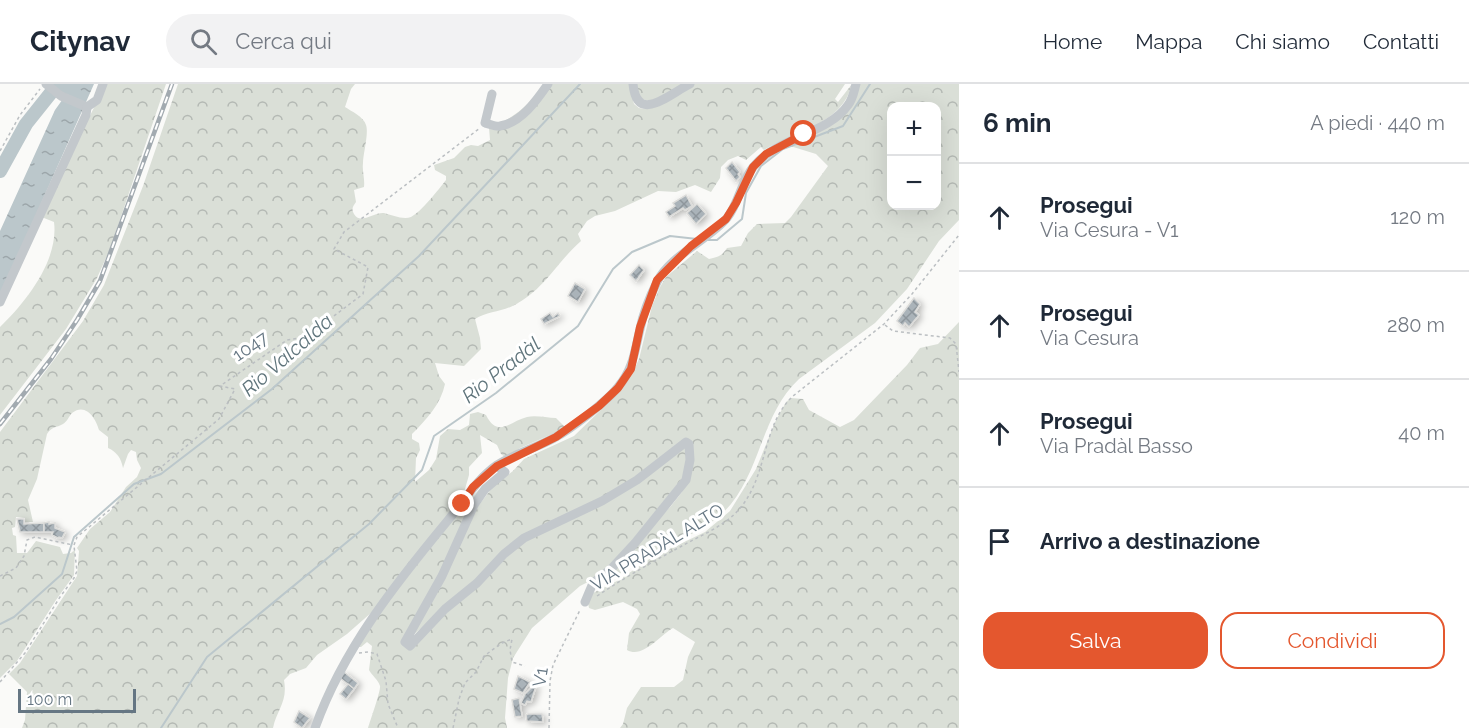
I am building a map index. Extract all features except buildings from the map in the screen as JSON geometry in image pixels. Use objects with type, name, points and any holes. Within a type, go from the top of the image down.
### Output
[{"type":"street","points":[[45,84],[61,96],[85,107]]},
{"type":"street","points":[[85,107],[97,100],[103,84]]},
{"type":"street","points":[[492,94],[485,123],[498,127],[513,122],[526,111],[548,84]]},
{"type":"street","points":[[633,84],[637,100],[640,104],[645,105],[653,105],[690,84]]},
{"type":"street","points":[[315,728],[329,692],[374,614],[406,570],[462,504],[473,487],[497,466],[556,437],[599,406],[618,388],[631,369],[640,327],[657,280],[726,219],[733,210],[753,167],[766,154],[836,117],[849,104],[856,84]]},
{"type":"street","points":[[0,302],[86,115],[85,107]]},
{"type":"street","points":[[497,466],[505,472],[485,489],[474,505],[442,576],[411,628],[405,642],[410,646],[445,609],[477,583],[504,554],[524,538],[602,501],[637,480],[686,442],[689,444],[690,460],[686,480],[635,543],[611,569],[593,583],[585,602]]},
{"type":"path","points":[[0,151],[20,115],[45,84]]},
{"type":"path","name":"1047","points":[[74,545],[78,537],[219,420],[235,389],[220,386],[287,340],[306,337],[363,294],[368,267],[334,249],[345,232],[485,123]]},
{"type":"path","name":"VIA PRADÀL ALTO","points":[[585,602],[715,529],[736,513],[755,485],[772,429],[781,408],[884,324],[912,294],[959,235]]},
{"type":"path","points":[[884,324],[893,331],[950,338],[956,344],[959,372]]},
{"type":"path","points":[[0,576],[15,568],[24,556],[27,540],[35,537],[74,545],[77,571],[74,578],[25,653],[0,682]]},
{"type":"path","name":"V1","points":[[549,728],[551,673],[568,633],[585,602]]},
{"type":"path","points":[[453,728],[465,683],[476,672],[484,656],[512,639],[510,650],[512,662],[525,666]]},
{"type":"path","points":[[345,665],[355,659],[359,653],[377,654],[387,681],[388,704],[398,728]]},
{"type":"green space","points":[[106,84],[166,84],[110,249],[97,278],[66,329],[0,415],[0,327],[30,293],[46,265],[54,236],[54,222],[39,216]]},
{"type":"green space","points":[[178,84],[355,84],[345,107],[363,119],[367,129],[363,166],[364,187],[354,190],[356,202],[353,206],[354,214],[360,218],[384,213],[405,218],[415,214],[446,180],[446,176],[435,170],[434,165],[454,158],[465,147],[478,146],[490,140],[489,128],[520,110],[546,84],[629,84],[634,104],[645,109],[660,105],[693,84],[845,84],[835,99],[838,102],[852,84],[847,98],[839,109],[816,125],[764,150],[761,147],[746,160],[738,156],[728,160],[721,167],[720,178],[711,192],[695,185],[676,192],[658,191],[587,221],[578,234],[581,241],[537,289],[513,306],[475,319],[481,349],[464,366],[435,363],[439,376],[445,384],[436,405],[412,434],[412,439],[419,443],[420,450],[416,458],[415,482],[429,470],[436,459],[440,436],[448,429],[460,430],[469,425],[470,414],[478,412],[486,415],[495,426],[500,427],[534,416],[556,418],[565,427],[520,448],[506,458],[501,454],[497,445],[480,435],[482,453],[469,467],[463,496],[372,612],[347,634],[317,655],[306,668],[290,674],[284,680],[285,694],[273,728],[22,728],[25,720],[27,692],[9,674],[20,663],[77,576],[79,551],[77,548],[90,529],[110,512],[126,487],[137,477],[141,468],[136,452],[131,450],[123,468],[118,456],[108,448],[108,437],[99,430],[90,413],[82,409],[72,413],[64,423],[49,431],[37,479],[28,500],[33,522],[25,522],[25,518],[16,517],[15,527],[12,528],[13,535],[16,536],[17,553],[27,553],[36,541],[60,547],[63,554],[75,550],[74,575],[17,661],[0,678],[0,432],[83,321],[104,285],[143,186]]},
{"type":"green space","points":[[635,84],[684,84],[651,102],[640,98]]},
{"type":"green space","points":[[858,84],[959,84],[959,220],[939,241],[907,289],[875,323],[799,379],[787,392],[777,407],[741,489],[731,504],[713,521],[649,555],[593,589],[682,492],[691,443],[617,490],[548,523],[488,568],[409,639],[473,513],[494,485],[513,471],[524,459],[574,436],[607,404],[633,372],[639,359],[652,306],[666,277],[697,251],[709,259],[717,257],[727,248],[741,246],[748,233],[757,224],[785,223],[791,217],[828,166],[816,154],[790,146],[834,122]]},
{"type":"green space","points":[[959,322],[959,728],[620,728],[627,708],[641,687],[674,687],[683,680],[688,657],[695,642],[673,628],[645,649],[633,652],[627,650],[629,633],[640,614],[637,609],[623,602],[595,610],[589,608],[588,603],[593,593],[619,580],[651,558],[705,532],[730,511],[756,469],[776,420],[786,402],[791,398],[803,399],[809,410],[840,427],[854,420],[907,365],[920,348],[938,344]]},
{"type":"green space","points":[[682,447],[688,450],[684,476],[630,543],[598,577],[580,586],[532,628],[513,658],[508,678],[505,718],[507,728],[368,728],[380,686],[369,670],[372,646],[367,642],[357,647],[373,622],[444,529],[470,499],[499,472],[484,486],[448,559],[403,641],[423,635],[521,544]]},
{"type":"water","points":[[50,84],[94,84],[0,296],[0,231],[55,110],[65,96]]},
{"type":"waterway","points":[[0,171],[26,124],[58,84]]},
{"type":"waterway","name":"Rio Valcalda","points":[[0,624],[14,617],[62,574],[74,537],[134,484],[161,474],[272,389],[419,256],[580,84]]},
{"type":"waterway","name":"Rio Pradàl","points":[[708,240],[717,240],[742,219],[746,193],[761,166],[783,149],[843,126],[870,84]]},
{"type":"waterway","name":"Rio Pradàl","points":[[161,728],[207,657],[369,524],[422,470],[434,436],[496,393],[578,326],[613,269],[632,252],[670,236],[697,239]]},
{"type":"railway","points":[[0,424],[51,359],[100,281],[172,84]]},
{"type":"route","points":[[462,504],[473,487],[497,466],[556,437],[599,406],[618,388],[631,369],[640,327],[657,280],[691,246],[726,219],[753,167],[766,154],[804,134]]}]
